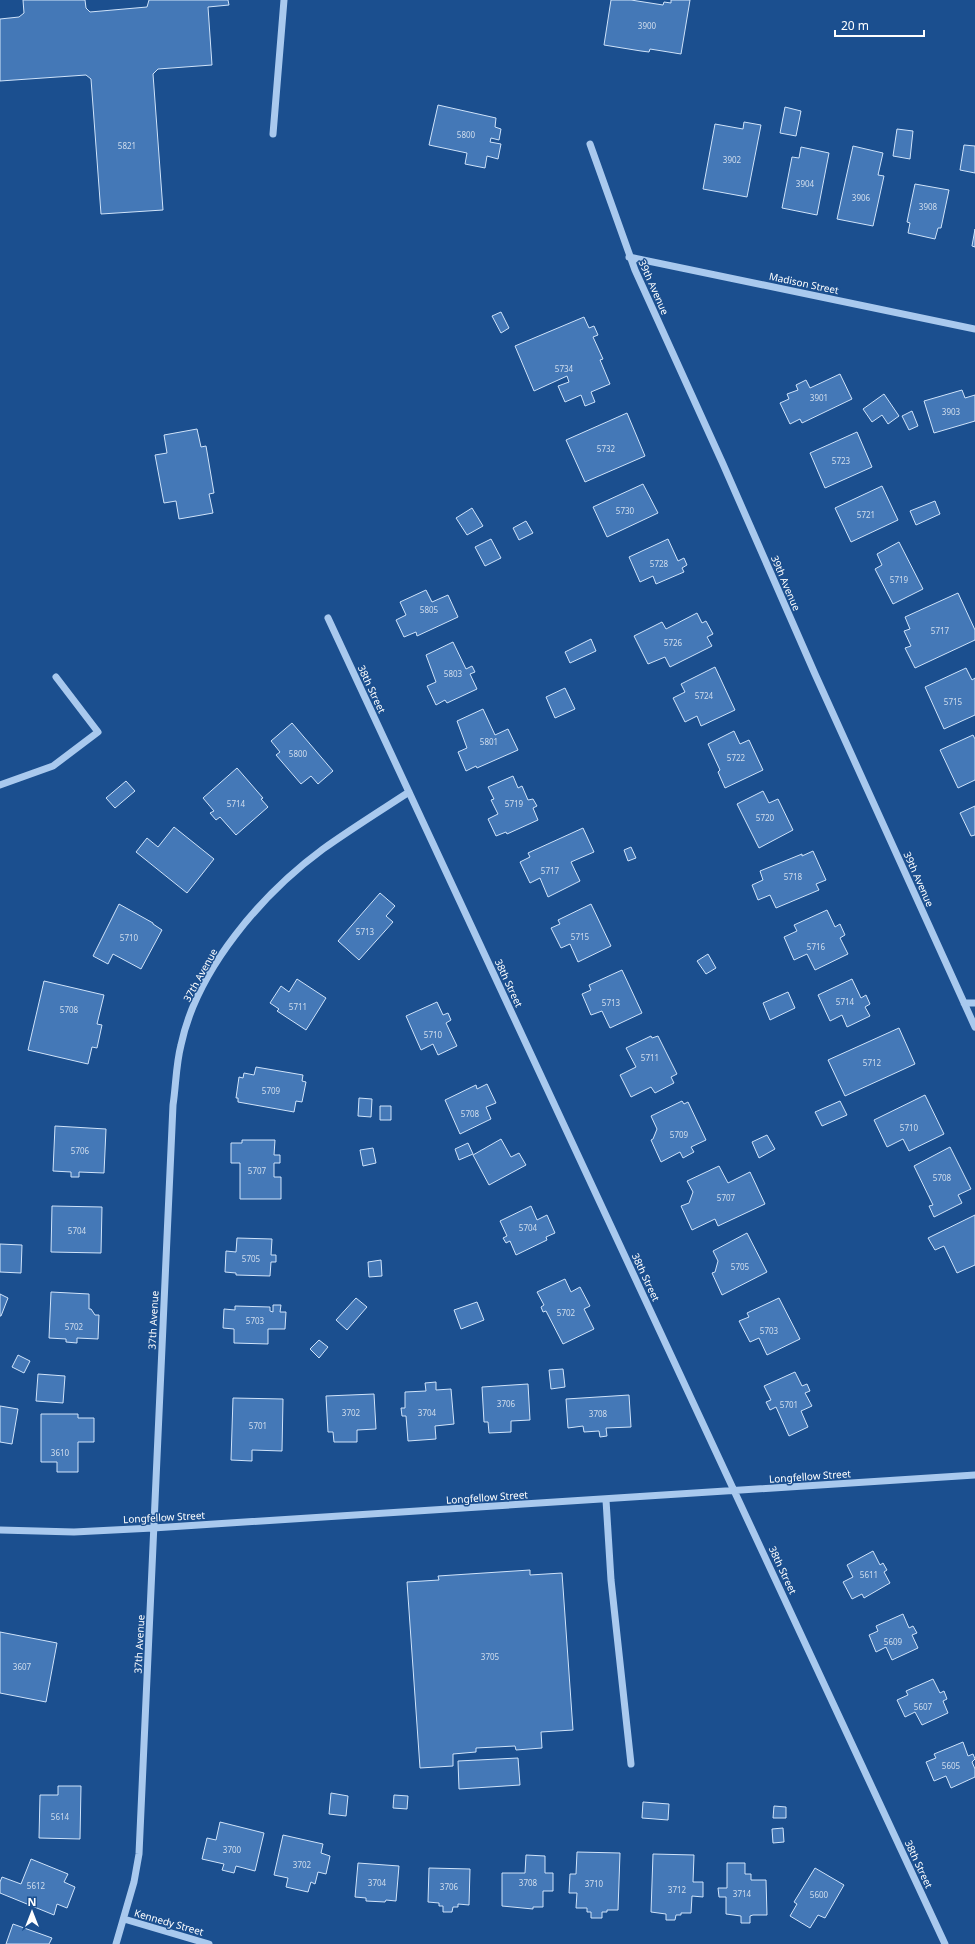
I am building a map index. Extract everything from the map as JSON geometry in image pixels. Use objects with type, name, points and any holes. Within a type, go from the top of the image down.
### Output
[{"type":"street","points":[[273,134],[284,0]]},
{"type":"street","name":"39th Avenue","points":[[590,144],[629,256],[723,464],[815,674],[975,1027]]},
{"type":"street","name":"Madison Street","points":[[629,256],[975,329]]},
{"type":"street","name":"38th Street","points":[[328,618],[945,1944]]},
{"type":"street","points":[[0,785],[53,766],[98,732],[56,677]]},
{"type":"street","name":"37th Avenue","points":[[116,1944],[134,1882],[139,1854],[173,1105],[181,1044],[194,1002],[218,961],[250,917],[287,880],[322,850],[409,792]]},
{"type":"street","points":[[964,1004],[975,1003]]},
{"type":"street","name":"Longfellow Street","points":[[0,1530],[74,1532],[153,1528],[606,1500],[975,1475]]},
{"type":"street","points":[[606,1500],[611,1580],[631,1764]]},
{"type":"street","name":"Kennedy Street","points":[[124,1920],[209,1944]]},
{"type":"building","points":[[23,0],[85,0],[86,8],[90,12],[147,7],[149,0],[228,0],[229,5],[208,7],[212,65],[158,69],[153,74],[163,210],[101,214],[91,79],[86,75],[0,81],[0,19],[19,17],[24,13]]},
{"type":"building","points":[[611,0],[631,0],[663,5],[664,2],[671,3],[671,0],[690,0],[681,54],[650,49],[649,52],[604,45]]},
{"type":"building","points":[[438,105],[496,118],[495,127],[501,129],[499,140],[491,138],[490,142],[501,144],[498,159],[487,156],[485,168],[465,164],[467,153],[429,145]]},
{"type":"building","points":[[785,107],[801,111],[796,136],[780,133]]},
{"type":"building","points":[[744,122],[761,125],[747,197],[703,189],[715,124],[743,129]]},
{"type":"building","points":[[897,129],[913,131],[910,159],[893,156]]},
{"type":"building","points":[[964,145],[975,146],[975,173],[960,170]]},
{"type":"building","points":[[853,146],[883,153],[878,175],[884,176],[873,226],[837,219]]},
{"type":"building","points":[[801,147],[829,153],[817,215],[782,208],[792,157],[799,158]]},
{"type":"building","points":[[915,184],[949,190],[941,228],[938,228],[935,239],[908,233],[910,223],[907,222]]},
{"type":"building","points":[[975,229],[975,247],[972,246]]},
{"type":"building","points":[[501,312],[509,328],[501,333],[492,316]]},
{"type":"building","points":[[584,317],[589,328],[594,326],[598,335],[593,337],[603,359],[600,360],[610,384],[591,392],[595,402],[585,406],[581,395],[565,402],[558,386],[569,382],[567,376],[534,391],[515,346]]},
{"type":"building","points":[[840,374],[852,399],[802,423],[800,419],[790,424],[780,403],[789,399],[787,394],[798,390],[796,385],[806,380],[810,388]]},
{"type":"building","points":[[962,390],[965,398],[975,395],[975,421],[934,433],[924,401]]},
{"type":"building","points":[[884,394],[899,416],[888,424],[882,415],[872,422],[863,409]]},
{"type":"building","points":[[912,411],[918,426],[909,430],[902,416]]},
{"type":"building","points":[[627,413],[645,456],[585,482],[566,440]]},
{"type":"building","points":[[197,429],[201,447],[206,446],[214,493],[209,494],[213,513],[179,519],[176,501],[164,503],[155,455],[167,453],[164,435]]},
{"type":"building","points":[[857,432],[872,467],[825,488],[810,453]]},
{"type":"building","points":[[643,484],[658,513],[607,537],[593,507]]},
{"type":"building","points":[[882,486],[898,520],[851,542],[835,508]]},
{"type":"building","points":[[935,501],[940,514],[916,525],[910,511]]},
{"type":"building","points":[[472,508],[483,526],[467,535],[456,518]]},
{"type":"building","points":[[526,521],[533,533],[519,540],[513,528]]},
{"type":"building","points":[[491,539],[501,558],[485,566],[475,547]]},
{"type":"building","points":[[668,539],[678,561],[684,558],[687,565],[682,568],[684,572],[656,584],[653,576],[640,582],[629,557]]},
{"type":"building","points":[[899,542],[923,589],[893,604],[875,569],[882,565],[877,554]]},
{"type":"building","points":[[426,590],[432,602],[448,595],[458,617],[417,636],[416,632],[404,637],[396,620],[406,615],[400,602]]},
{"type":"building","points":[[958,593],[975,630],[975,640],[915,668],[905,648],[911,646],[904,631],[910,629],[905,617]]},
{"type":"building","points":[[697,613],[702,623],[706,621],[713,634],[707,637],[712,646],[670,667],[665,657],[648,664],[634,636],[662,622],[666,629]]},
{"type":"building","points":[[591,639],[596,651],[570,663],[565,652]]},
{"type":"building","points":[[453,642],[466,669],[472,666],[475,672],[470,674],[477,689],[447,703],[445,700],[436,705],[427,686],[436,682],[426,655]]},
{"type":"building","points":[[715,667],[735,710],[701,726],[697,716],[685,722],[673,698],[685,692],[681,684]]},
{"type":"building","points":[[966,668],[972,680],[975,678],[975,715],[944,729],[925,687]]},
{"type":"building","points":[[565,688],[575,709],[555,718],[546,697]]},
{"type":"building","points":[[483,709],[495,735],[508,729],[518,750],[477,768],[476,766],[466,771],[458,752],[467,748],[457,721]]},
{"type":"building","points":[[292,723],[333,771],[318,784],[311,776],[301,784],[276,755],[280,752],[271,741]]},
{"type":"building","points":[[734,731],[740,744],[749,740],[763,770],[725,788],[718,772],[720,770],[708,744]]},
{"type":"building","points":[[973,735],[975,739],[975,780],[958,788],[940,750]]},
{"type":"building","points":[[237,768],[263,798],[261,799],[268,807],[236,835],[220,817],[216,820],[210,813],[214,811],[203,798]]},
{"type":"building","points":[[513,776],[518,788],[522,786],[528,800],[533,799],[537,806],[533,808],[538,820],[507,834],[506,832],[496,836],[488,819],[498,814],[491,800],[494,799],[488,787]]},
{"type":"building","points":[[126,781],[135,791],[115,808],[106,798]]},
{"type":"building","points":[[763,791],[769,803],[778,799],[793,830],[759,848],[737,804]]},
{"type":"building","points":[[975,806],[975,835],[971,836],[960,813]]},
{"type":"building","points":[[174,827],[214,859],[187,893],[136,852],[147,838],[158,847]]},
{"type":"building","points":[[583,828],[594,852],[571,862],[580,881],[548,897],[540,878],[530,883],[520,862],[530,857],[528,853]]},
{"type":"building","points":[[631,847],[636,858],[628,861],[624,850]]},
{"type":"building","points":[[813,851],[826,880],[816,884],[819,890],[776,908],[770,895],[758,900],[752,885],[763,880],[760,871]]},
{"type":"building","points":[[380,893],[395,906],[386,916],[393,922],[359,960],[338,941]]},
{"type":"building","points":[[119,904],[153,923],[162,930],[141,969],[113,954],[108,964],[93,956]]},
{"type":"building","points":[[591,904],[611,946],[578,962],[570,944],[561,948],[551,928],[560,924],[558,920]]},
{"type":"building","points":[[827,910],[835,927],[840,924],[845,935],[840,938],[848,954],[815,970],[807,954],[794,960],[784,937],[797,931],[794,925]]},
{"type":"building","points":[[708,954],[716,968],[706,974],[697,961]]},
{"type":"building","points":[[622,970],[642,1013],[610,1028],[602,1011],[591,1015],[582,994],[591,990],[589,985]]},
{"type":"building","points":[[297,979],[326,998],[306,1030],[277,1011],[279,1009],[270,1003],[281,986],[289,992]]},
{"type":"building","points":[[852,979],[861,998],[866,995],[870,1004],[865,1007],[870,1016],[847,1027],[842,1015],[830,1021],[818,995]]},
{"type":"building","points":[[44,981],[104,995],[97,1024],[102,1025],[97,1048],[92,1047],[88,1064],[28,1050]]},
{"type":"building","points":[[788,992],[795,1008],[770,1020],[763,1003]]},
{"type":"building","points":[[437,1002],[443,1015],[448,1013],[451,1020],[446,1023],[457,1046],[438,1055],[433,1044],[421,1050],[406,1016]]},
{"type":"building","points":[[899,1028],[915,1064],[845,1096],[828,1060]]},
{"type":"building","points":[[651,1036],[652,1038],[658,1036],[677,1074],[671,1077],[674,1083],[655,1093],[651,1087],[631,1097],[620,1075],[636,1067],[626,1048]]},
{"type":"building","points":[[256,1067],[303,1075],[302,1081],[306,1082],[302,1102],[296,1101],[294,1112],[238,1102],[238,1098],[236,1098],[239,1077],[243,1078],[244,1073],[254,1075]]},
{"type":"building","points":[[487,1084],[496,1103],[486,1107],[491,1119],[460,1134],[445,1100],[476,1085],[477,1089]]},
{"type":"building","points":[[925,1095],[944,1134],[909,1151],[903,1139],[887,1147],[874,1120]]},
{"type":"building","points":[[359,1098],[372,1099],[371,1117],[358,1116]]},
{"type":"building","points":[[682,1101],[684,1104],[688,1102],[706,1140],[691,1147],[694,1152],[683,1158],[680,1152],[661,1162],[651,1140],[653,1139],[657,1129],[651,1116]]},
{"type":"building","points":[[840,1101],[847,1115],[822,1126],[815,1112]]},
{"type":"building","points":[[380,1106],[391,1106],[391,1120],[380,1120]]},
{"type":"building","points":[[55,1126],[106,1129],[104,1173],[79,1172],[79,1177],[71,1177],[71,1172],[53,1171]]},
{"type":"building","points":[[767,1135],[775,1149],[759,1158],[752,1142]]},
{"type":"building","points":[[501,1139],[511,1157],[519,1153],[526,1165],[489,1185],[473,1155]]},
{"type":"building","points":[[242,1140],[275,1140],[274,1155],[280,1155],[280,1163],[274,1163],[274,1177],[281,1177],[281,1199],[240,1199],[240,1163],[231,1163],[231,1143],[242,1143]]},
{"type":"building","points":[[468,1143],[473,1154],[459,1160],[455,1149]]},
{"type":"building","points":[[950,1147],[971,1189],[958,1195],[962,1203],[934,1217],[929,1206],[933,1205],[914,1166]]},
{"type":"building","points":[[373,1148],[376,1163],[363,1166],[360,1150]]},
{"type":"building","points":[[719,1166],[728,1183],[750,1172],[765,1204],[718,1226],[715,1219],[692,1230],[681,1206],[689,1203],[693,1192],[687,1181]]},
{"type":"building","points":[[52,1206],[102,1207],[101,1253],[51,1252]]},
{"type":"building","points":[[531,1206],[537,1220],[547,1215],[555,1233],[546,1237],[547,1240],[516,1255],[510,1241],[506,1243],[503,1238],[507,1236],[500,1221]]},
{"type":"building","points":[[975,1215],[975,1265],[957,1273],[944,1246],[935,1250],[928,1238]]},
{"type":"building","points":[[747,1233],[767,1272],[722,1295],[712,1273],[715,1272],[718,1261],[713,1251]]},
{"type":"building","points":[[237,1238],[272,1239],[271,1255],[276,1255],[276,1262],[271,1262],[270,1276],[236,1275],[236,1273],[225,1272],[226,1251],[236,1252]]},
{"type":"building","points":[[0,1244],[22,1245],[21,1273],[0,1272]]},
{"type":"building","points":[[381,1260],[382,1276],[369,1277],[368,1262]]},
{"type":"building","points":[[565,1279],[571,1292],[580,1287],[590,1306],[584,1309],[594,1329],[563,1344],[546,1311],[543,1312],[541,1307],[544,1305],[537,1292]]},
{"type":"building","points":[[51,1292],[89,1294],[89,1309],[91,1309],[95,1315],[99,1315],[98,1339],[77,1338],[77,1343],[66,1342],[66,1339],[49,1338]]},
{"type":"building","points":[[0,1294],[8,1298],[1,1316],[0,1316]]},
{"type":"building","points":[[356,1298],[367,1307],[347,1330],[336,1320]]},
{"type":"building","points":[[779,1298],[800,1339],[767,1355],[759,1338],[750,1342],[739,1321],[749,1317],[747,1313]]},
{"type":"building","points":[[477,1302],[484,1320],[461,1329],[454,1310]]},
{"type":"building","points":[[273,1305],[281,1305],[280,1312],[286,1312],[285,1329],[268,1329],[268,1344],[234,1343],[234,1329],[223,1328],[224,1309],[235,1310],[235,1306],[270,1307],[270,1311],[273,1312]]},
{"type":"building","points":[[319,1340],[328,1347],[319,1358],[310,1349]]},
{"type":"building","points":[[18,1355],[30,1361],[24,1373],[12,1367]]},
{"type":"building","points":[[563,1369],[565,1387],[551,1389],[549,1370]]},
{"type":"building","points":[[795,1372],[802,1386],[807,1384],[810,1391],[805,1393],[812,1406],[801,1411],[808,1427],[789,1436],[776,1407],[770,1410],[766,1402],[771,1400],[764,1386]]},
{"type":"building","points":[[38,1374],[65,1376],[63,1403],[36,1401]]},
{"type":"building","points":[[436,1382],[436,1390],[451,1389],[454,1424],[435,1426],[436,1439],[408,1441],[406,1416],[402,1416],[401,1408],[405,1408],[405,1392],[426,1391],[425,1383]]},
{"type":"building","points":[[528,1384],[530,1420],[511,1421],[511,1432],[489,1433],[488,1422],[484,1422],[482,1387]]},
{"type":"building","points":[[374,1394],[376,1429],[357,1430],[357,1442],[334,1442],[333,1432],[328,1432],[326,1396]]},
{"type":"building","points":[[629,1395],[631,1427],[606,1428],[607,1436],[600,1437],[599,1431],[584,1432],[583,1426],[568,1428],[566,1399]]},
{"type":"building","points":[[233,1398],[283,1399],[282,1451],[252,1450],[252,1461],[231,1460]]},
{"type":"building","points":[[0,1406],[18,1409],[12,1444],[0,1442]]},
{"type":"building","points":[[41,1414],[78,1414],[78,1418],[94,1418],[94,1442],[78,1442],[78,1472],[57,1472],[57,1462],[41,1462]]},
{"type":"building","points":[[873,1551],[880,1565],[883,1563],[887,1570],[884,1572],[890,1583],[864,1598],[862,1594],[852,1599],[843,1582],[853,1577],[847,1565]]},
{"type":"building","points":[[530,1570],[530,1575],[562,1573],[573,1730],[541,1732],[542,1748],[516,1750],[515,1746],[476,1748],[476,1752],[453,1754],[453,1766],[420,1768],[407,1582],[439,1580],[438,1576]]},
{"type":"building","points":[[903,1614],[909,1628],[913,1626],[917,1633],[912,1635],[918,1648],[892,1660],[886,1647],[876,1652],[869,1635],[878,1631],[876,1626]]},
{"type":"building","points":[[0,1632],[57,1643],[46,1702],[0,1693]]},
{"type":"building","points":[[933,1679],[940,1693],[944,1691],[947,1699],[943,1701],[948,1713],[922,1725],[915,1712],[905,1717],[897,1700],[908,1695],[906,1691]]},
{"type":"building","points":[[963,1742],[968,1756],[973,1754],[975,1759],[972,1762],[975,1769],[975,1777],[951,1788],[946,1776],[934,1781],[926,1762],[936,1758],[934,1754]]},
{"type":"building","points":[[518,1758],[520,1785],[459,1789],[458,1761]]},
{"type":"building","points":[[58,1786],[81,1786],[80,1839],[39,1838],[40,1795],[58,1795]]},
{"type":"building","points":[[331,1793],[348,1796],[346,1816],[329,1814]]},
{"type":"building","points":[[394,1795],[408,1796],[407,1809],[393,1808]]},
{"type":"building","points":[[643,1802],[669,1804],[668,1820],[642,1818]]},
{"type":"building","points":[[774,1806],[786,1807],[786,1818],[773,1818]]},
{"type":"building","points":[[220,1822],[264,1833],[255,1871],[236,1866],[234,1873],[222,1870],[224,1864],[202,1859],[207,1838],[216,1840]]},
{"type":"building","points":[[783,1828],[784,1842],[773,1843],[772,1829]]},
{"type":"building","points":[[283,1835],[323,1844],[321,1853],[330,1856],[326,1874],[318,1872],[315,1884],[311,1882],[308,1892],[286,1887],[288,1878],[274,1875]]},
{"type":"building","points":[[577,1852],[620,1853],[618,1910],[607,1910],[607,1912],[602,1912],[602,1918],[591,1918],[591,1912],[587,1912],[587,1908],[576,1908],[577,1893],[569,1893],[570,1874],[576,1874]]},
{"type":"building","points":[[653,1854],[694,1855],[693,1882],[703,1882],[703,1897],[692,1896],[691,1913],[681,1913],[681,1915],[676,1915],[675,1920],[666,1920],[666,1914],[651,1912]]},
{"type":"building","points":[[526,1855],[545,1856],[545,1873],[553,1873],[553,1891],[543,1891],[543,1907],[533,1907],[533,1909],[502,1906],[502,1873],[525,1873]]},
{"type":"building","points":[[31,1859],[68,1874],[64,1882],[75,1887],[67,1908],[57,1904],[54,1915],[0,1893],[0,1882],[2,1877],[21,1884]]},
{"type":"building","points":[[358,1863],[399,1866],[396,1901],[366,1901],[366,1898],[355,1897]]},
{"type":"building","points":[[727,1863],[745,1863],[745,1874],[751,1874],[751,1880],[766,1880],[767,1915],[753,1915],[750,1916],[750,1923],[741,1923],[741,1916],[726,1914],[726,1897],[719,1897],[718,1888],[727,1888]]},
{"type":"building","points":[[429,1868],[470,1869],[469,1905],[458,1904],[458,1907],[453,1907],[452,1912],[443,1912],[443,1906],[439,1906],[439,1903],[428,1902]]},
{"type":"building","points":[[815,1868],[844,1885],[825,1918],[818,1915],[810,1928],[790,1916],[797,1904],[794,1902]]},
{"type":"building","points":[[13,1924],[52,1938],[49,1944],[6,1944]]}]
